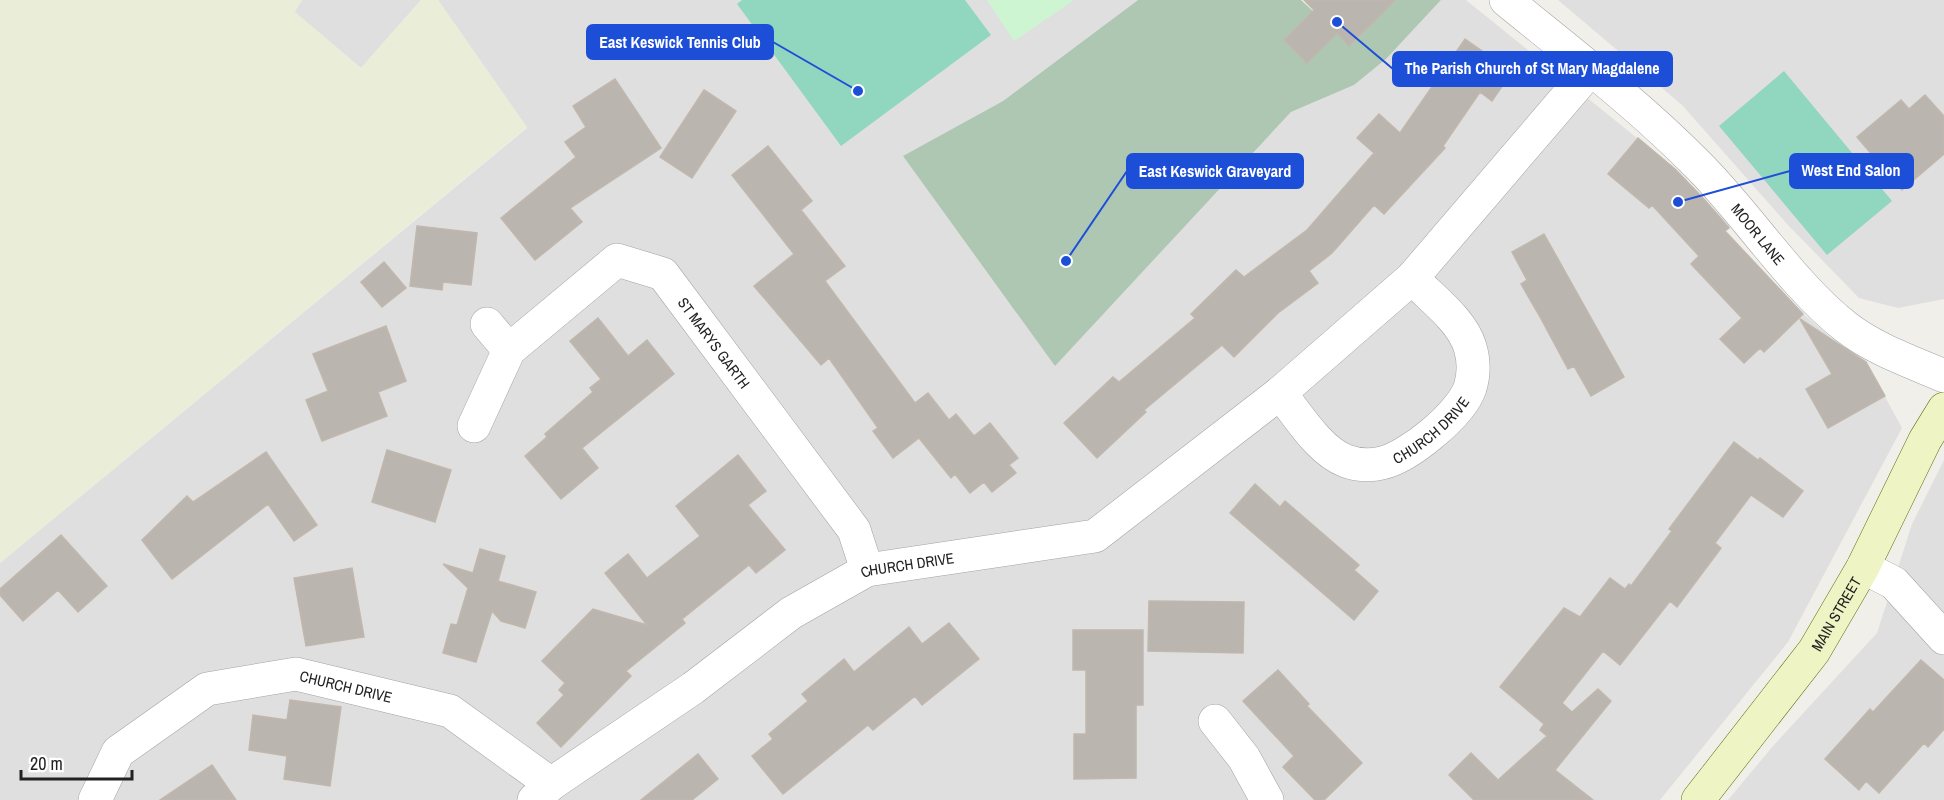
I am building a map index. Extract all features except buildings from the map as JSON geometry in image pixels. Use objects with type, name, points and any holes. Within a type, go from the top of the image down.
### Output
[{"type":"street","name":"MOOR LANE","points":[[1506,0],[1591,69],[1699,165],[1807,290],[1847,328],[1904,359],[1944,376]]},
{"type":"street","name":"CHURCH DRIVE","points":[[95,800],[118,753],[207,689],[296,674],[450,711],[542,792],[693,687],[791,614],[867,570],[1095,536],[1280,393],[1412,278],[1591,69]]},
{"type":"street","name":"ST MARYS GARTH","points":[[474,426],[509,350],[618,260],[663,274],[854,530],[867,570]]},
{"type":"street","name":"CHURCH DRIVE","points":[[1280,393],[1329,451],[1345,460],[1362,465],[1381,464],[1398,457],[1445,421],[1460,406],[1470,388],[1474,367],[1470,346],[1460,328],[1412,278]]},
{"type":"street","points":[[487,324],[509,350]]},
{"type":"street","name":"MAIN STREET","points":[[1698,800],[1814,651],[1863,567],[1925,440],[1944,409]]},
{"type":"street","points":[[1863,567],[1894,583],[1944,638]]},
{"type":"street","points":[[1215,721],[1244,758],[1267,800]]},
{"type":"shaded area","points":[[302,0],[421,0],[361,68],[294,12]]},
{"type":"shaded area","points":[[438,0],[1138,0],[1003,101],[904,156],[1055,365],[1291,112],[1354,85],[1386,59],[1441,0],[1466,0],[1679,172],[1730,226],[1725,231],[1800,311],[1836,342],[1866,362],[1902,428],[1788,642],[1660,800],[0,800],[0,563],[527,128]]},
{"type":"shaded area","points":[[1558,0],[1944,0],[1944,299],[1898,308],[1859,298],[1787,224],[1682,105]]},
{"type":"shaded area","points":[[1944,460],[1944,800],[1728,800],[1773,746],[1877,633],[1912,524]]},
{"type":"green space","points":[[0,0],[302,0],[295,12],[361,68],[421,0],[438,0],[527,127],[0,563]]},
{"type":"green space","points":[[742,0],[965,0],[991,35],[841,146],[737,4]]},
{"type":"green space","points":[[987,0],[1074,0],[1014,41]]},
{"type":"green space","points":[[1138,0],[1301,0],[1313,11],[1284,40],[1307,63],[1337,33],[1349,46],[1379,0],[1441,0],[1386,59],[1354,85],[1291,112],[1055,366],[903,156],[1003,101]]},
{"type":"green space","points":[[1784,71],[1892,201],[1827,255],[1719,126]]},
{"type":"place","name":"The Parish Church of St Mary Magdalene","points":[[1337,22]]},
{"type":"place","name":"East Keswick Tennis Club","points":[[858,91]]},
{"type":"place","name":"West End Salon","points":[[1678,202]]},
{"type":"place","name":"East Keswick Graveyard","points":[[1066,261]]}]
